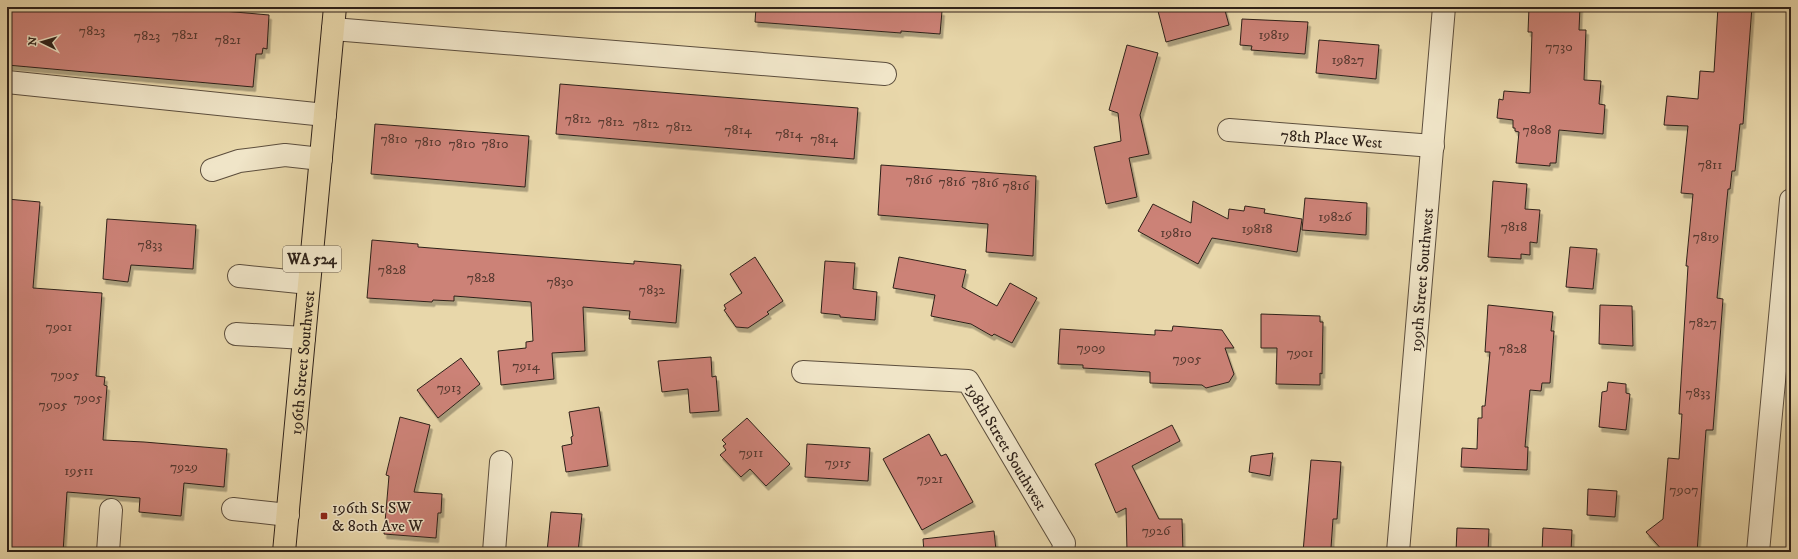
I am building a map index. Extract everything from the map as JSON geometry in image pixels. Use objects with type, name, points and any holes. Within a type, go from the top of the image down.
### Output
[{"type":"main road","name":"196th Street Southwest","points":[[284,552],[335,7]]},
{"type":"street","name":"199th Street Southwest","points":[[1398,552],[1444,7]]},
{"type":"street","points":[[333,29],[884,74]]},
{"type":"street","points":[[7,82],[325,114]]},
{"type":"street","name":"78th Place West","points":[[1230,130],[1433,146]]},
{"type":"street","points":[[212,170],[240,161],[285,155],[321,159]]},
{"type":"street","points":[[1758,552],[1791,200]]},
{"type":"street","points":[[239,276],[309,283]]},
{"type":"street","points":[[236,334],[304,338]]},
{"type":"street","name":"198th Street Southwest","points":[[803,372],[968,381],[1064,543],[1063,552]]},
{"type":"street","points":[[494,552],[501,462]]},
{"type":"street","points":[[233,509],[288,515]]},
{"type":"street","points":[[108,552],[111,510]]},
{"type":"building","points":[[7,7],[178,7],[269,15],[267,49],[263,48],[262,54],[256,54],[253,87],[7,65],[9,32],[7,31]]},
{"type":"building","points":[[756,7],[903,7],[903,9],[942,11],[940,34],[901,31],[901,33],[755,22]]},
{"type":"building","points":[[1174,7],[1224,7],[1229,25],[1166,42],[1158,11]]},
{"type":"building","points":[[1529,7],[1580,7],[1579,30],[1586,30],[1584,80],[1601,81],[1599,104],[1605,105],[1603,134],[1559,130],[1556,163],[1550,163],[1550,166],[1516,163],[1519,132],[1515,131],[1515,128],[1513,128],[1513,120],[1497,118],[1499,99],[1503,100],[1504,91],[1530,93],[1532,32],[1528,32]]},
{"type":"building","points":[[1718,7],[1752,7],[1743,124],[1740,124],[1735,171],[1732,171],[1730,189],[1728,189],[1717,298],[1723,299],[1713,430],[1706,430],[1697,552],[1664,552],[1646,532],[1663,519],[1668,458],[1679,459],[1682,414],[1679,414],[1688,266],[1686,266],[1693,194],[1681,193],[1688,126],[1664,125],[1667,96],[1698,99],[1700,71],[1714,72]]},
{"type":"building","points":[[1242,19],[1308,22],[1305,54],[1251,50],[1252,46],[1240,45]]},
{"type":"building","points":[[1319,40],[1379,45],[1376,79],[1316,73]]},
{"type":"building","points":[[1127,45],[1158,53],[1140,115],[1149,154],[1129,158],[1137,197],[1106,204],[1094,147],[1121,141],[1118,113],[1109,110]]},
{"type":"building","points":[[560,84],[858,108],[854,159],[556,134]]},
{"type":"building","points":[[375,124],[529,136],[525,187],[371,174]]},
{"type":"building","points":[[881,165],[1036,176],[1033,256],[986,252],[988,224],[878,215]]},
{"type":"building","points":[[1493,181],[1527,184],[1525,209],[1540,210],[1537,243],[1530,242],[1530,255],[1521,254],[1521,259],[1488,257]]},
{"type":"building","points":[[1305,198],[1367,203],[1366,235],[1302,230]]},
{"type":"building","points":[[7,199],[40,202],[33,288],[102,293],[96,376],[105,377],[104,385],[107,386],[103,440],[227,449],[224,487],[184,483],[181,516],[139,512],[140,498],[67,492],[63,552],[7,552]]},
{"type":"building","points":[[1193,201],[1228,219],[1229,209],[1244,211],[1245,206],[1265,209],[1264,213],[1302,219],[1297,252],[1212,238],[1198,264],[1138,231],[1153,204],[1191,223]]},
{"type":"building","points":[[107,219],[196,225],[193,269],[131,265],[128,282],[103,279]]},
{"type":"building","points":[[372,240],[418,244],[418,247],[634,264],[634,261],[681,265],[676,323],[629,319],[630,311],[583,307],[585,351],[552,353],[554,379],[501,385],[498,351],[526,348],[526,342],[533,341],[531,302],[454,296],[454,301],[433,300],[432,302],[367,298]]},
{"type":"building","points":[[1570,247],[1597,249],[1593,289],[1566,287]]},
{"type":"building","points":[[755,257],[783,301],[767,312],[769,314],[748,328],[736,327],[724,310],[726,309],[724,305],[742,293],[730,274]]},
{"type":"building","points":[[899,257],[966,270],[962,287],[997,306],[1010,283],[1037,298],[1012,343],[994,334],[992,336],[971,324],[931,316],[935,295],[893,288]]},
{"type":"building","points":[[825,261],[855,263],[853,289],[877,292],[875,320],[840,317],[840,315],[821,313]]},
{"type":"building","points":[[1488,305],[1553,312],[1551,331],[1554,331],[1550,383],[1542,383],[1541,391],[1530,390],[1525,447],[1528,447],[1527,470],[1461,467],[1462,448],[1477,449],[1478,418],[1482,418],[1482,406],[1485,406],[1490,352],[1485,352]]},
{"type":"building","points":[[1600,305],[1632,306],[1633,346],[1599,344]]},
{"type":"building","points":[[1261,314],[1320,316],[1320,322],[1323,322],[1322,374],[1320,373],[1320,385],[1276,384],[1277,348],[1261,348]]},
{"type":"building","points":[[1173,326],[1222,330],[1234,348],[1225,348],[1234,374],[1229,382],[1206,388],[1202,385],[1150,383],[1150,372],[1083,368],[1083,365],[1058,364],[1060,329],[1155,335],[1155,330],[1172,331]]},
{"type":"building","points":[[711,357],[712,377],[716,376],[719,411],[690,413],[688,389],[662,392],[658,361]]},
{"type":"building","points":[[461,358],[480,384],[438,418],[417,390]]},
{"type":"building","points":[[1608,382],[1626,384],[1626,393],[1630,394],[1626,430],[1599,427],[1602,392],[1607,391]]},
{"type":"building","points":[[599,407],[608,466],[566,472],[562,446],[572,444],[571,437],[573,436],[569,412]]},
{"type":"building","points":[[400,417],[430,425],[414,492],[442,494],[441,513],[438,513],[436,538],[384,534],[389,476],[386,475]]},
{"type":"building","points":[[747,418],[790,464],[766,486],[750,469],[741,477],[720,455],[726,450],[723,446],[726,444],[722,440]]},
{"type":"building","points":[[1172,425],[1180,441],[1132,466],[1159,519],[1182,519],[1183,552],[1127,552],[1126,508],[1116,513],[1095,464]]},
{"type":"building","points":[[929,434],[941,456],[946,454],[973,502],[922,530],[883,459]]},
{"type":"building","points":[[807,444],[870,448],[868,481],[805,477]]},
{"type":"building","points":[[1273,453],[1270,476],[1249,472],[1251,456]]},
{"type":"building","points":[[1311,460],[1341,462],[1337,519],[1333,519],[1331,548],[1328,548],[1327,552],[1303,552]]},
{"type":"building","points":[[1588,489],[1617,491],[1615,517],[1587,515]]},
{"type":"building","points":[[551,512],[582,514],[578,552],[547,552]]},
{"type":"building","points":[[1457,528],[1489,529],[1488,552],[1456,552]]},
{"type":"building","points":[[1543,528],[1572,530],[1571,552],[1542,552]]},
{"type":"building","points":[[994,531],[996,550],[993,550],[994,552],[924,552],[923,539]]},
{"type":"place","name":"196th St SW & 80th Ave W","points":[[324,516]]}]
